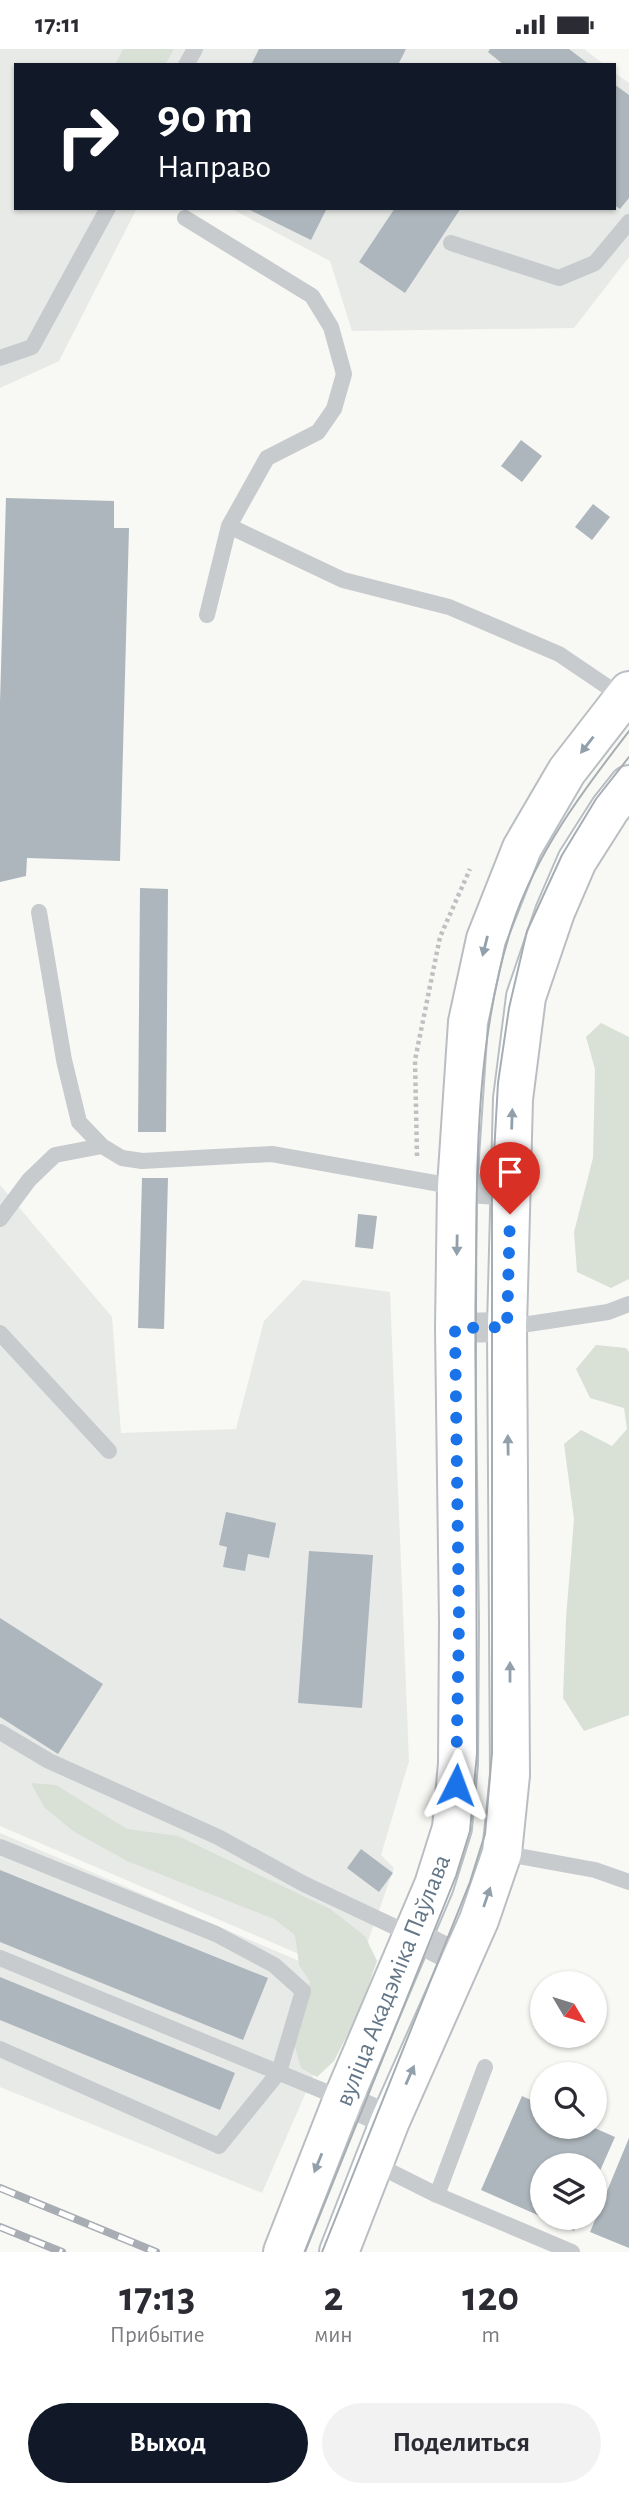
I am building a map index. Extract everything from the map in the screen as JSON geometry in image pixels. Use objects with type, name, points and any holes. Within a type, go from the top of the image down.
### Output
[{"type":"main road","name":"вуліца Акадэміка Паўлава","points":[[283,2252],[343,2099],[434,1885],[452,1828],[457,1764],[459,1623],[455,1328],[457,1187],[468,1022],[486,939],[522,848],[567,771],[627,697]]},
{"type":"main road","name":"вуліца Акадэміка Паўлава","points":[[339,2252],[390,2121],[479,1920],[502,1853],[510,1775],[507,1327],[513,1099],[526,997],[555,912],[577,862],[610,809],[629,785]]},
{"type":"street","points":[[457,1187],[510,1191]]},
{"type":"street","points":[[455,1328],[507,1327]]},
{"type":"street","points":[[412,1935],[461,1960]]},
{"type":"street","points":[[343,2099],[390,2121]]},
{"type":"lane","points":[[0,358],[32,347],[107,210]]},
{"type":"lane","points":[[185,218],[312,296],[331,327],[344,374],[334,409],[318,432],[267,458],[229,526],[207,615]]},
{"type":"lane","points":[[451,243],[559,278],[595,263],[629,222]]},
{"type":"lane","points":[[229,526],[343,580],[449,607],[559,654],[627,697]]},
{"type":"lane","points":[[39,912],[64,1060],[79,1122],[102,1146],[122,1158],[142,1161],[272,1154],[457,1187]]},
{"type":"lane","points":[[0,1219],[29,1179],[55,1156],[102,1146]]},
{"type":"lane","points":[[507,1327],[608,1311],[629,1304]]},
{"type":"lane","points":[[0,1333],[109,1451]]},
{"type":"lane","points":[[0,1732],[50,1761],[218,1837],[303,1884],[412,1935]]},
{"type":"lane","points":[[0,1847],[216,1934],[274,1965],[303,1991],[279,2072],[219,2146],[0,2049]]},
{"type":"lane","points":[[502,1853],[594,1870],[629,1882]]},
{"type":"lane","points":[[0,1958],[343,2099]]},
{"type":"lane","points":[[437,2195],[485,2067]]},
{"type":"lane","points":[[371,2171],[391,2172],[437,2195],[572,2252]]},
{"type":"shaded area","points":[[0,49],[584,49],[602,63],[14,63],[14,210],[136,210],[59,361],[0,388]]},
{"type":"shaded area","points":[[123,49],[174,49],[166,63],[116,63]]},
{"type":"shaded area","points":[[616,73],[629,83],[629,257],[574,328],[352,331],[330,261],[234,210],[616,210]]},
{"type":"shaded area","points":[[601,1023],[629,1037],[629,1279],[611,1288],[577,1272],[574,1232],[593,1158],[595,1069],[586,1037]]},
{"type":"shaded area","points":[[0,1185],[112,1317],[121,1433],[236,1429],[264,1321],[303,1280],[390,1292],[409,1761],[381,1855],[394,1868],[355,1978],[0,1826]]},
{"type":"shaded area","points":[[596,1345],[626,1348],[629,1352],[629,1715],[584,1731],[563,1698],[574,1519],[564,1444],[581,1430],[612,1446],[627,1429],[624,1408],[590,1398],[576,1369]]},
{"type":"shaded area","points":[[31,1783],[56,1785],[127,1829],[178,1836],[330,1909],[365,1936],[377,1961],[359,2012],[334,2061],[317,2077],[301,2068],[294,2044],[310,1982],[299,1965],[295,1935],[274,1919],[127,1861],[73,1831],[44,1807]]},
{"type":"shaded area","points":[[0,1833],[353,1984],[262,2193],[0,2087]]},
{"type":"building","points":[[259,49],[406,49],[399,63],[252,63]]},
{"type":"building","points":[[490,49],[569,49],[587,63],[502,63],[488,52]]},
{"type":"building","points":[[616,85],[629,95],[629,198],[620,209],[616,206]]},
{"type":"building","points":[[250,210],[326,210],[311,240]]},
{"type":"building","points":[[394,210],[460,210],[405,293],[359,262]]},
{"type":"building","points":[[521,440],[542,456],[522,482],[501,466]]},
{"type":"building","points":[[6,498],[114,501],[114,528],[129,528],[120,861],[27,858],[26,876],[0,882],[0,702]]},
{"type":"building","points":[[593,504],[610,517],[592,540],[575,527]]},
{"type":"building","points":[[140,888],[168,889],[166,1132],[138,1132]]},
{"type":"building","points":[[142,1178],[168,1178],[164,1329],[138,1328]]},
{"type":"building","points":[[358,1214],[377,1216],[373,1249],[355,1247]]},
{"type":"building","points":[[226,1512],[276,1523],[269,1558],[248,1554],[245,1571],[223,1567],[227,1547],[219,1545]]},
{"type":"building","points":[[309,1551],[373,1555],[362,1708],[298,1703]]},
{"type":"building","points":[[0,1618],[103,1684],[58,1754],[0,1717]]},
{"type":"building","points":[[361,1849],[393,1873],[379,1892],[347,1868]]},
{"type":"building","points":[[0,1870],[268,1978],[243,2040],[0,1942]]},
{"type":"building","points":[[0,1977],[235,2073],[220,2110],[0,2020]]},
{"type":"building","points":[[522,2096],[530,2100],[530,2139],[607,2139],[607,2133],[615,2137],[607,2155],[530,2153],[530,2212],[481,2190]]},
{"type":"building","points":[[629,2138],[629,2248],[590,2232],[607,2230],[607,2191]]},
{"type":"tram line","points":[[305,2252],[456,1876],[470,1831],[477,1753],[478,1163],[484,1066],[499,971],[522,899],[547,848],[594,777],[629,731]]},
{"type":"tram line","points":[[322,2252],[470,1882],[485,1834],[492,1753],[492,1189],[498,1083],[509,1008],[527,931],[562,855],[596,799],[629,757]]},
{"type":"railway","points":[[0,2188],[156,2252]]},
{"type":"railway","points":[[0,2227],[62,2252]]},
{"type":"route","points":[[456,1785],[459,1623],[455,1328],[507,1327],[510,1214]]}]
